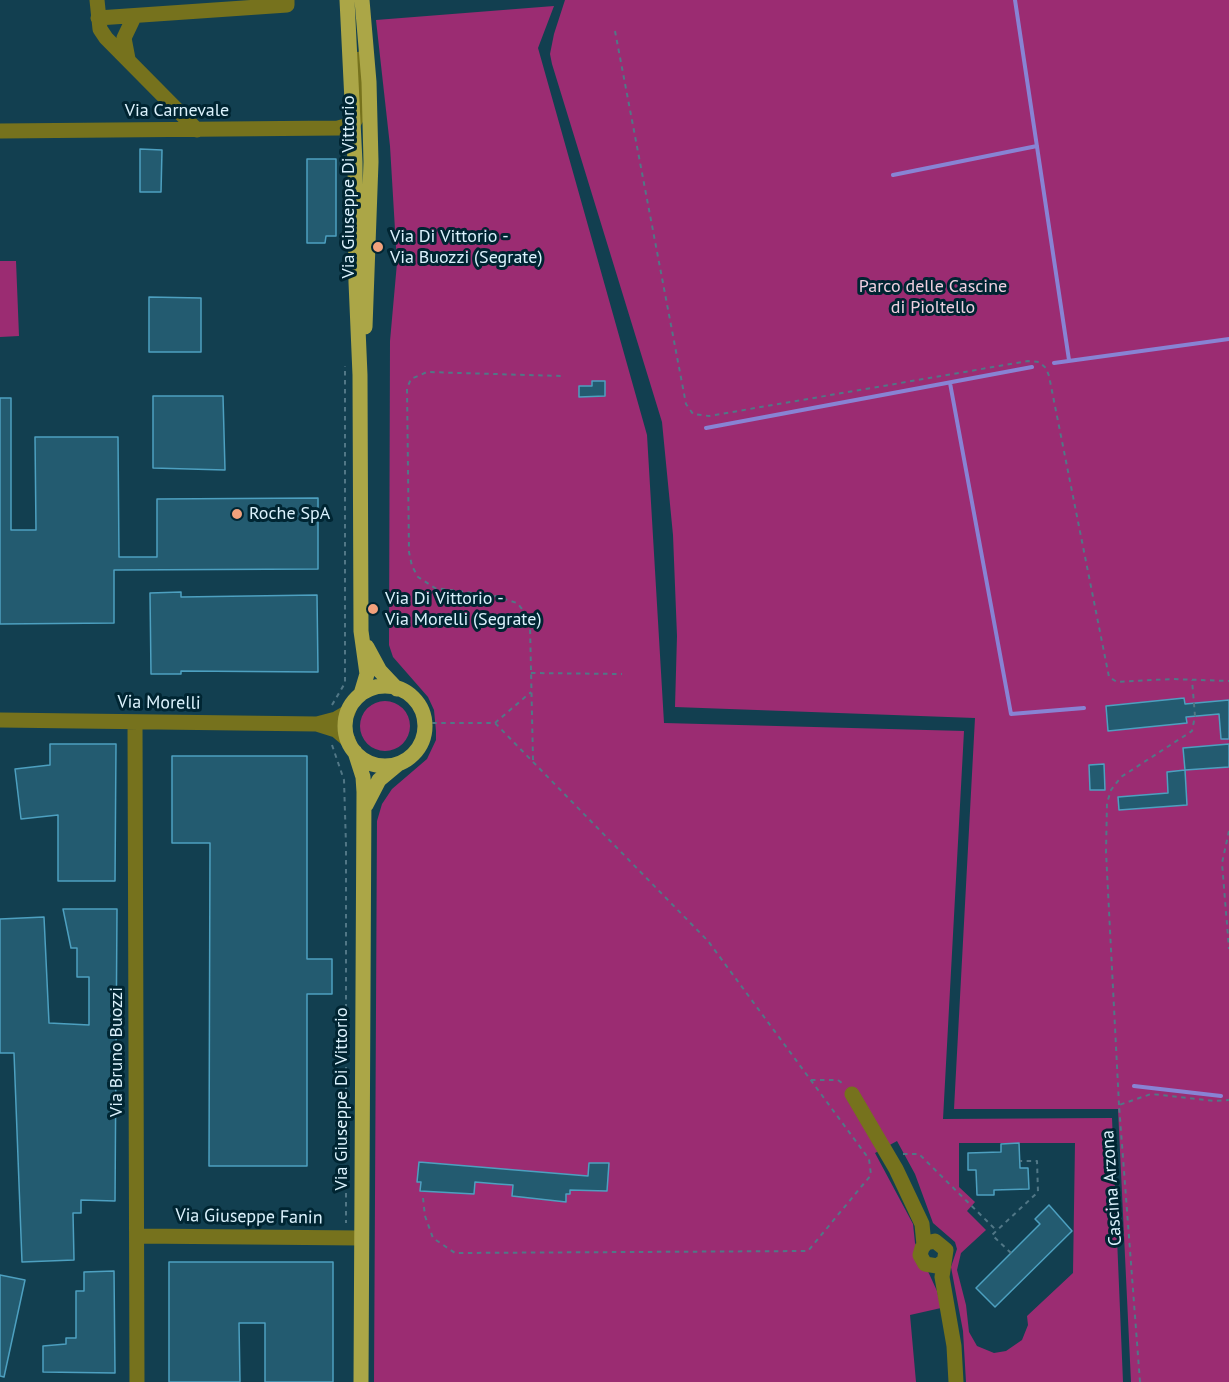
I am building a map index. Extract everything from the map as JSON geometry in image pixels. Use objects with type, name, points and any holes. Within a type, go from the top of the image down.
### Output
[{"type":"main road","name":"Via Giuseppe Di Vittorio","points":[[346,0],[353,124],[360,375],[361,630],[367,674],[361,694]]},
{"type":"main road","name":"Via Giuseppe Di Vittorio","points":[[360,375],[369,279],[370,162],[369,82],[362,0]]},
{"type":"main road","name":"Via Giuseppe Di Vittorio","points":[[361,630],[372,658],[397,689]]},
{"type":"main road","points":[[381,687],[397,689],[415,700],[425,723],[420,746],[409,758],[399,763],[373,764],[352,746],[345,728],[348,712],[361,694],[381,687]]},
{"type":"main road","name":"Via Giuseppe Di Vittorio","points":[[352,746],[363,777],[354,1238],[361,1382]]},
{"type":"main road","name":"Via Giuseppe Di Vittorio","points":[[363,816],[369,796],[379,780],[399,763]]},
{"type":"street","points":[[97,0],[98,18],[106,38],[197,130]]},
{"type":"street","points":[[98,18],[287,5],[287,0]]},
{"type":"street","points":[[353,124],[359,114],[361,97],[356,0]]},
{"type":"street","points":[[128,60],[124,38],[134,17]]},
{"type":"street","name":"Via Carnevale","points":[[0,131],[330,129],[353,124]]},
{"type":"street","name":"Via Morelli","points":[[0,720],[324,724],[348,712]]},
{"type":"street","name":"Via Bruno Buozzi","points":[[135,722],[137,1382]]},
{"type":"street","points":[[324,724],[352,746]]},
{"type":"street","points":[[852,1094],[888,1154],[930,1243],[946,1250],[942,1281],[953,1335],[956,1382]]},
{"type":"street","name":"Via Giuseppe Fanin","points":[[137,1236],[354,1238]]},
{"type":"street","points":[[930,1243],[920,1255],[922,1262],[942,1281]]},
{"type":"street","points":[[928,1266],[937,1266],[944,1261]]},
{"type":"path","points":[[615,31],[686,404],[693,414],[709,416],[1028,361],[1039,362],[1046,368],[1049,376],[1108,674],[1112,680],[1117,682],[1192,679],[1229,681]]},
{"type":"path","points":[[345,360],[345,683],[332,704],[324,724],[344,780],[354,1238]]},
{"type":"path","points":[[533,762],[530,626],[517,603],[495,596],[435,588],[418,577],[412,566],[409,552],[407,388],[411,380],[427,372],[561,376]]},
{"type":"path","points":[[531,673],[622,674]]},
{"type":"path","points":[[1119,1105],[1106,852],[1107,803],[1113,786],[1121,777],[1192,730],[1195,716],[1192,679]]},
{"type":"path","points":[[425,723],[495,723],[531,692]]},
{"type":"path","points":[[423,1198],[425,1216],[433,1238],[455,1253],[808,1251],[871,1175],[869,1159],[708,940],[495,723]]},
{"type":"path","points":[[1229,831],[1222,869],[1229,949]]},
{"type":"path","points":[[811,1080],[838,1080],[852,1094]]},
{"type":"path","name":"Cascina Arzona","points":[[1140,1382],[1119,1105],[1151,1094],[1214,1101],[1229,1100]]},
{"type":"path","points":[[888,1154],[919,1154],[997,1231]]},
{"type":"path","points":[[1011,1253],[992,1235],[1038,1192],[1037,1161],[1020,1161]]},
{"type":"green space","name":"Parco delle Cascine di Pioltello","points":[[565,0],[1229,0],[1229,1382],[1131,1382],[1118,1109],[954,1109],[975,718],[675,707],[677,636],[673,535],[662,422],[552,64],[550,54],[554,34]]},
{"type":"green space","points":[[554,6],[538,48],[647,435],[664,723],[964,731],[943,1119],[1112,1118],[1123,1382],[966,1382],[963,1331],[951,1267],[957,1249],[955,1242],[933,1223],[915,1174],[897,1141],[875,1153],[913,1224],[915,1243],[937,1291],[941,1308],[910,1315],[916,1382],[374,1382],[377,821],[382,804],[392,789],[427,759],[436,740],[434,710],[428,697],[393,657],[389,645],[390,341],[397,263],[390,146],[376,20]],"holes":[[[959,1143],[1075,1143],[1073,1273],[1027,1316],[1028,1325],[1022,1340],[1006,1351],[994,1353],[977,1346],[969,1332],[966,1305],[957,1270],[961,1253],[986,1230],[967,1211],[975,1202],[959,1187]]]},
{"type":"green space","points":[[0,261],[16,261],[19,336],[0,337]]},
{"type":"green space","points":[[390,701],[403,708],[409,716],[409,736],[403,744],[395,750],[380,751],[367,744],[361,736],[360,721],[367,708],[375,702]]},
{"type":"building","points":[[140,149],[162,150],[161,192],[140,192]]},
{"type":"building","points":[[307,159],[336,159],[336,236],[326,236],[325,243],[307,243]]},
{"type":"building","points":[[149,297],[201,298],[201,352],[149,352]]},
{"type":"building","points":[[592,381],[605,381],[605,396],[579,397],[579,386],[592,386]]},
{"type":"building","name":"Roche SpA","points":[[153,396],[223,396],[225,470],[153,468]]},
{"type":"building","name":"Roche SpA","points":[[0,398],[11,398],[11,530],[36,530],[35,437],[118,437],[119,557],[157,557],[157,499],[318,498],[318,569],[114,570],[114,623],[0,624]]},
{"type":"building","points":[[181,592],[181,597],[317,595],[318,672],[181,671],[181,674],[151,674],[150,593]]},
{"type":"building","points":[[1184,698],[1185,704],[1229,700],[1229,739],[1221,739],[1219,714],[1186,717],[1187,723],[1108,731],[1106,706]]},
{"type":"building","points":[[50,744],[116,744],[115,881],[58,881],[58,815],[21,819],[15,769],[50,765]]},
{"type":"building","points":[[1229,744],[1229,767],[1185,770],[1183,748]]},
{"type":"building","points":[[172,756],[307,756],[307,959],[332,959],[332,994],[307,994],[307,1166],[209,1166],[210,843],[172,843]]},
{"type":"building","points":[[1104,764],[1105,790],[1090,790],[1089,765]]},
{"type":"building","points":[[1185,770],[1187,805],[1119,810],[1118,797],[1168,793],[1167,772]]},
{"type":"building","points":[[63,909],[117,909],[115,1201],[81,1200],[81,1213],[73,1213],[74,1260],[22,1262],[14,1053],[0,1053],[0,919],[44,917],[49,1023],[89,1025],[89,977],[77,977],[77,948],[71,948]]},
{"type":"building","points":[[1019,1143],[1020,1168],[1028,1168],[1029,1189],[994,1190],[994,1195],[977,1195],[976,1170],[968,1170],[968,1153],[1001,1152],[1001,1144]]},
{"type":"building","points":[[419,1162],[588,1176],[589,1163],[609,1163],[607,1191],[570,1190],[570,1194],[566,1194],[566,1202],[512,1196],[513,1185],[475,1182],[474,1194],[420,1191],[421,1182],[417,1182]]},
{"type":"building","points":[[1049,1205],[1072,1231],[995,1307],[976,1288],[1040,1224],[1035,1219]]},
{"type":"building","points":[[169,1262],[333,1262],[333,1382],[265,1382],[265,1323],[239,1323],[240,1382],[169,1382]]},
{"type":"building","points":[[114,1271],[115,1373],[43,1372],[43,1346],[66,1344],[66,1338],[76,1338],[76,1291],[84,1291],[84,1272]]},
{"type":"building","points":[[0,1275],[25,1280],[4,1377],[0,1376]]},
{"type":"waterway","points":[[1015,0],[1069,360]]},
{"type":"waterway","points":[[893,175],[1037,146]]},
{"type":"waterway","points":[[1054,363],[1229,339]]},
{"type":"waterway","points":[[706,428],[1032,367]]},
{"type":"waterway","points":[[950,383],[1011,714],[1084,708]]},
{"type":"waterway","points":[[1134,1086],[1221,1096]]},
{"type":"place","name":"Via Di Vittorio - Via Buozzi (Segrate)","points":[[378,247]]},
{"type":"place","name":"Roche SpA","points":[[237,514]]},
{"type":"place","name":"Via Di Vittorio - Via Morelli (Segrate)","points":[[373,609]]}]
